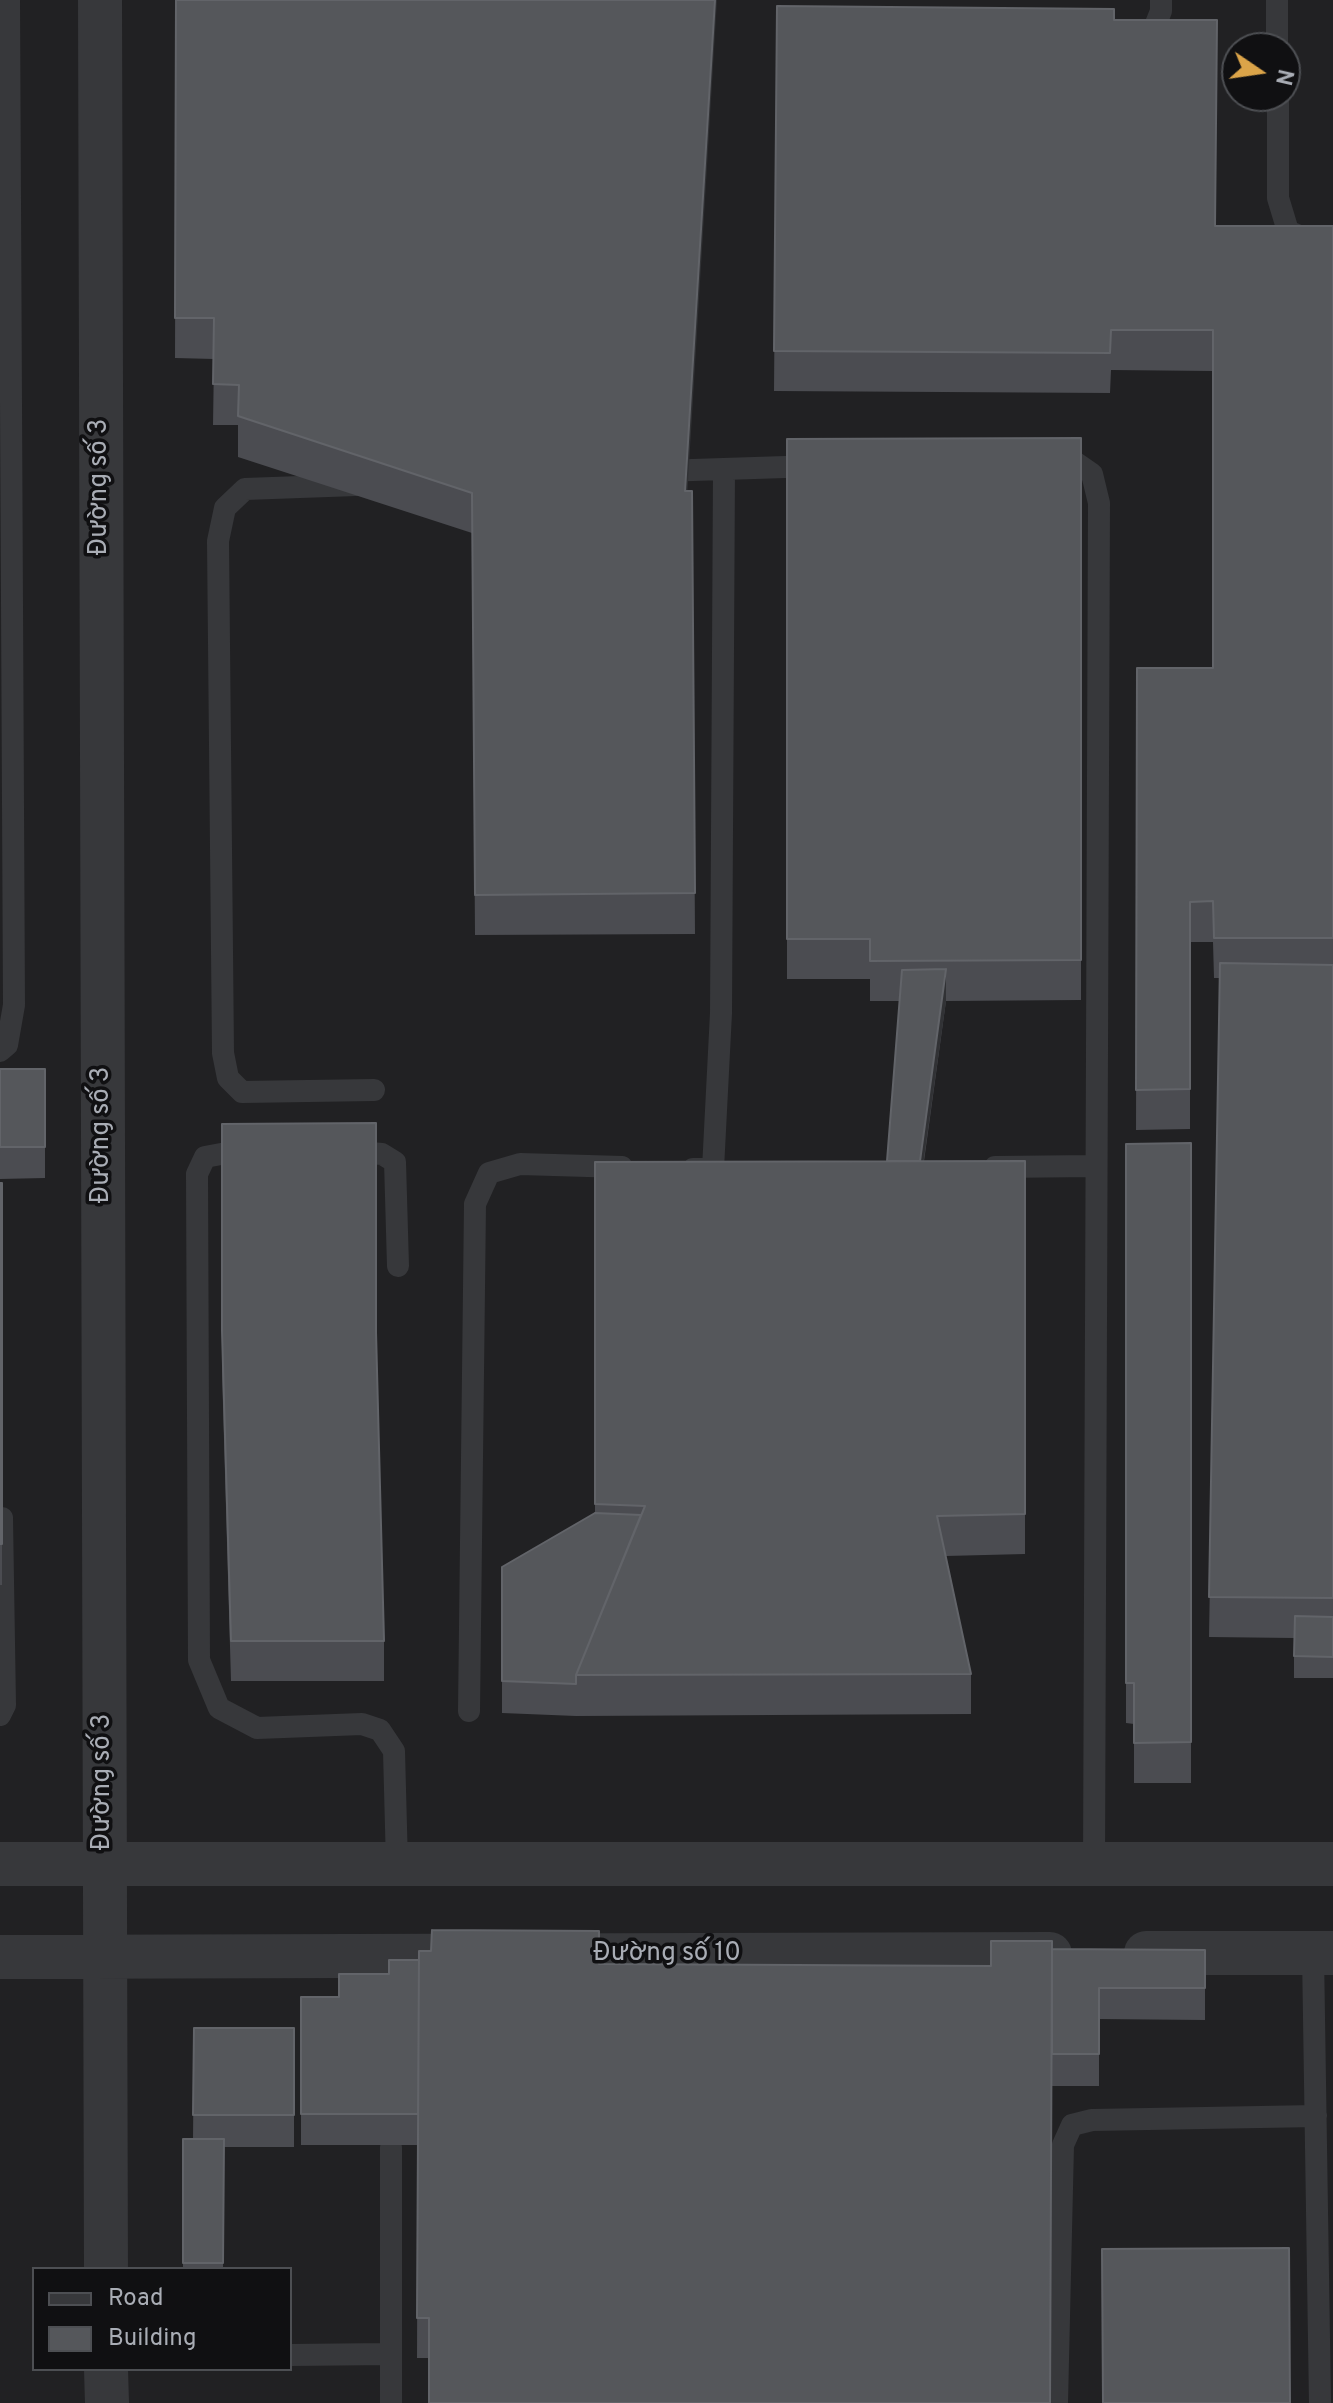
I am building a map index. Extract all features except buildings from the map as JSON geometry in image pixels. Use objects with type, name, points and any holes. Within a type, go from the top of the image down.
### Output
[{"type":"street","name":"Đường số 3","points":[[100,0],[106,2267]]},
{"type":"street","points":[[0,1864],[1333,1864]]},
{"type":"street","name":"Đường số 10","points":[[0,1957],[1323,1953]]},
{"type":"street","points":[[106,2371],[107,2403]]},
{"type":"lane","points":[[0,1051],[7,1045],[14,1005],[6,468],[9,0]]},
{"type":"lane","points":[[1115,38],[1146,37],[1155,26],[1161,11],[1161,0]]},
{"type":"lane","points":[[1277,0],[1277,32]]},
{"type":"lane","points":[[1278,112],[1278,198],[1288,231],[1333,248]]},
{"type":"lane","points":[[1037,459],[1069,458],[1092,474],[1099,503],[1094,1166],[1094,1865]]},
{"type":"lane","points":[[644,472],[833,465]]},
{"type":"lane","points":[[669,1168],[721,1169],[724,469]]},
{"type":"lane","points":[[373,484],[245,489],[225,508],[218,541],[223,1053],[228,1078],[242,1092],[374,1090]]},
{"type":"lane","points":[[322,1152],[366,1151],[382,1154],[395,1162],[398,1266]]},
{"type":"lane","points":[[279,1152],[205,1157],[197,1174],[199,1660],[219,1708],[257,1728],[362,1724],[380,1730],[394,1751],[397,1865]]},
{"type":"lane","points":[[469,1711],[475,1204],[489,1173],[520,1164],[639,1167]]},
{"type":"lane","points":[[967,1167],[1094,1166]]},
{"type":"lane","points":[[0,1715],[5,1705],[2,1500]]},
{"type":"lane","points":[[1320,2403],[1316,2116],[1323,1953]]},
{"type":"lane","points":[[1057,2403],[1063,2145],[1072,2125],[1092,2120],[1316,2116]]},
{"type":"lane","points":[[391,2148],[391,2403]]},
{"type":"lane","points":[[292,2355],[389,2354]]},
{"type":"shaded area","points":[[0,0],[1333,0],[1333,2403],[0,2403]]}]
